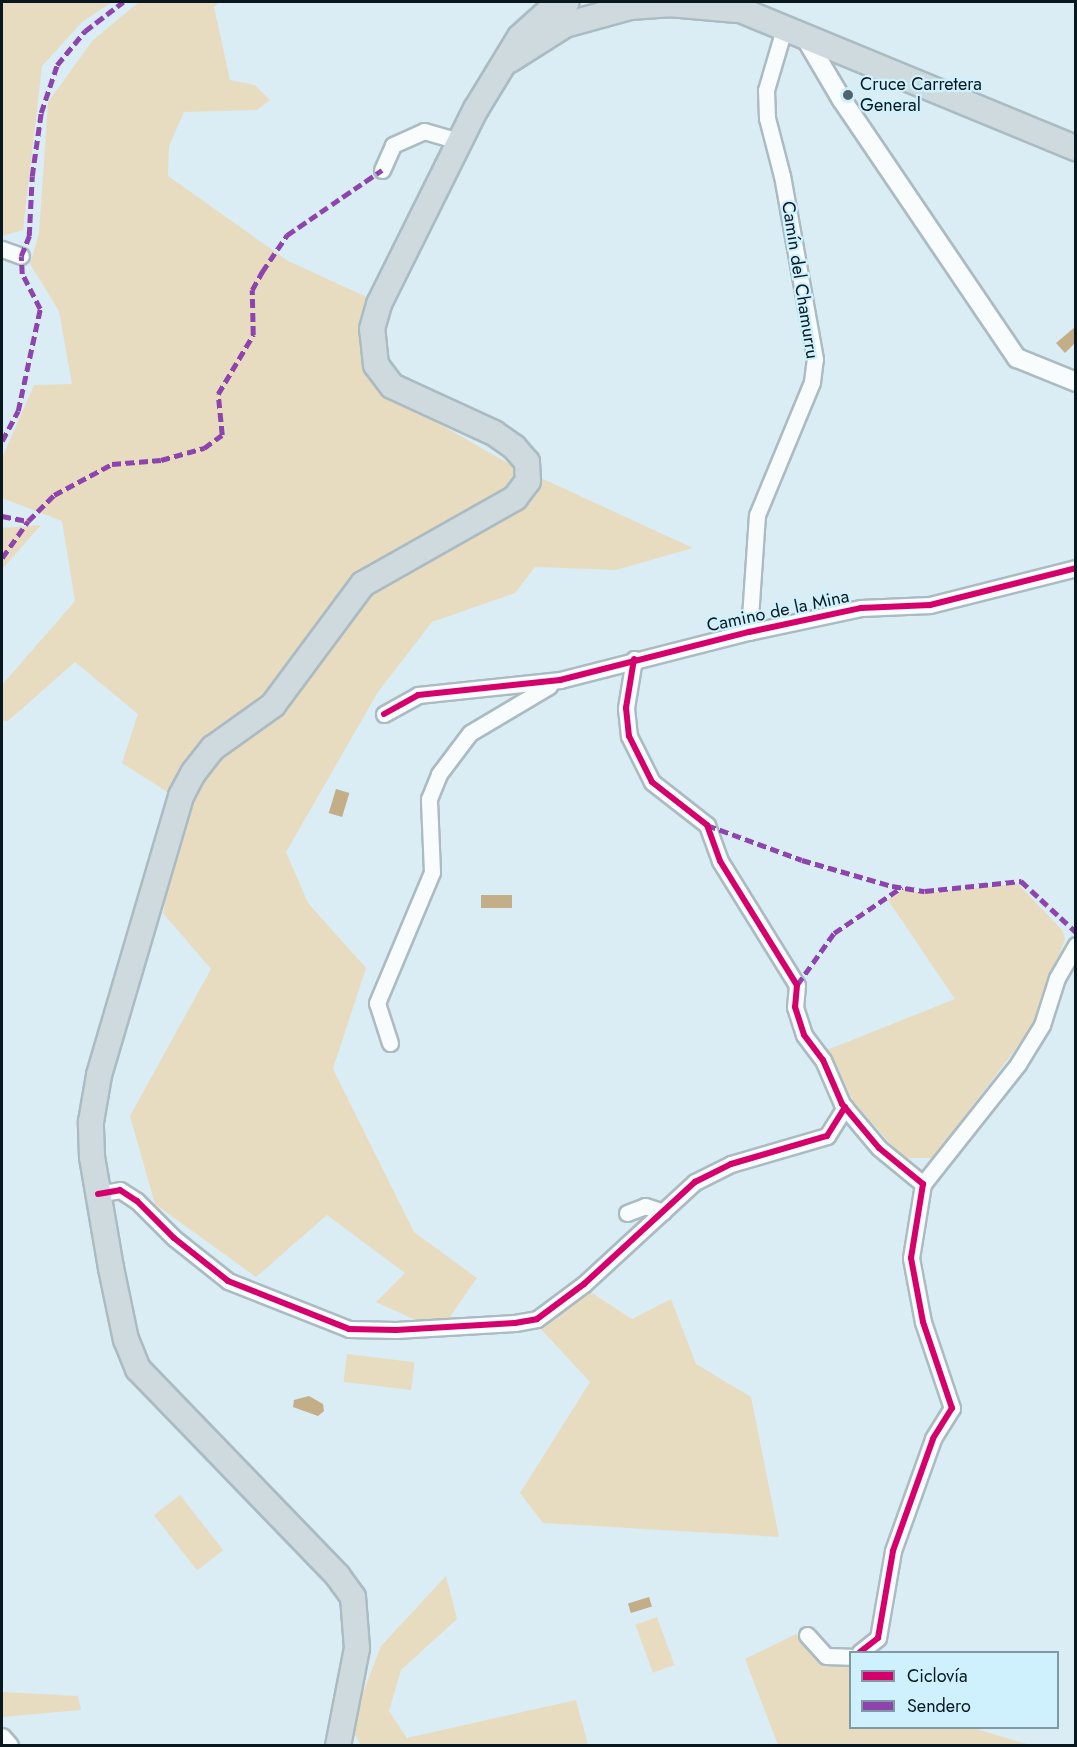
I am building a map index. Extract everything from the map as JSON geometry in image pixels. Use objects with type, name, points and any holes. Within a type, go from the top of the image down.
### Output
[{"type":"highway","points":[[338,1746],[357,1648],[353,1597],[339,1576],[138,1369],[126,1340],[98,1194],[91,1122],[99,1075],[181,796],[194,772],[213,748],[273,705],[363,584],[515,498],[528,481],[527,462],[514,447],[494,433],[392,386],[376,365],[372,349],[379,304],[460,141],[504,64],[566,13],[613,2]]},
{"type":"highway","points":[[566,13],[667,3],[729,6],[1076,148]]},
{"type":"street","name":"Camín del Chamurru","points":[[749,632],[757,515],[812,382],[815,359],[782,176],[766,118],[766,90],[784,29]]},
{"type":"street","points":[[806,39],[842,100],[1017,358],[1076,382]]},
{"type":"street","points":[[382,170],[393,145],[424,131],[460,141]]},
{"type":"street","points":[[2,249],[21,256]]},
{"type":"street","name":"Camino de la Mina","points":[[560,680],[634,659],[749,632],[861,608],[930,604],[1076,568]]},
{"type":"street","points":[[634,659],[626,708],[629,736],[651,782],[707,825],[720,861],[797,985],[795,1007],[804,1035],[823,1060],[845,1107],[879,1148],[922,1184]]},
{"type":"street","points":[[384,714],[418,695],[560,680]]},
{"type":"street","points":[[390,1042],[377,1003],[432,872],[429,799],[439,774],[470,733],[560,680]]},
{"type":"street","points":[[862,1651],[878,1638],[893,1551],[933,1439],[952,1408],[923,1322],[911,1258],[922,1184],[1018,1064],[1042,1025],[1057,978],[1076,945]]},
{"type":"street","points":[[98,1194],[120,1190],[137,1201],[174,1238],[228,1281],[349,1329],[372,1330],[537,1319],[584,1284],[695,1182],[731,1164],[827,1136],[845,1107]]},
{"type":"street","points":[[627,1213],[645,1206],[663,1212]]},
{"type":"street","points":[[807,1635],[826,1656],[849,1657]]},
{"type":"street","points":[[2,1738],[9,1746]]},
{"type":"shaded area","points":[[2,2],[112,2],[82,22],[42,66],[23,230],[2,236]]},
{"type":"shaded area","points":[[139,2],[220,2],[214,7],[230,80],[255,85],[270,100],[257,110],[184,112],[169,146],[168,176],[288,261],[369,298],[361,323],[360,351],[373,379],[394,398],[504,461],[693,548],[616,570],[535,567],[515,593],[432,622],[378,692],[286,852],[308,903],[366,968],[333,1069],[414,1232],[477,1278],[440,1331],[376,1302],[405,1273],[327,1215],[256,1277],[155,1204],[130,1116],[211,969],[163,913],[186,804],[122,763],[138,714],[75,662],[8,721],[2,721],[2,685],[75,601],[62,521],[2,498],[2,458],[34,385],[72,384],[59,311],[30,264],[39,234],[48,102],[93,40]]},
{"type":"shaded area","points":[[1075,327],[1075,343],[1065,353],[1056,343]]},
{"type":"shaded area","points":[[41,525],[4,567],[2,567],[2,528]]},
{"type":"shaded area","points":[[336,789],[349,793],[342,817],[329,813]]},
{"type":"shaded area","points":[[1018,884],[1062,930],[1065,939],[1033,1026],[933,1158],[903,1158],[853,1101],[827,1050],[955,999],[888,900],[903,890],[925,893]]},
{"type":"shaded area","points":[[481,895],[512,895],[512,908],[481,908]]},
{"type":"shaded area","points":[[586,1289],[632,1319],[671,1299],[696,1364],[751,1397],[779,1537],[543,1523],[520,1493],[590,1382],[538,1326]]},
{"type":"shaded area","points":[[347,1354],[414,1362],[411,1390],[344,1382]]},
{"type":"shaded area","points":[[309,1396],[323,1404],[324,1411],[318,1416],[293,1407],[294,1400]]},
{"type":"shaded area","points":[[180,1495],[223,1550],[197,1570],[154,1515]]},
{"type":"shaded area","points":[[446,1576],[457,1619],[401,1670],[389,1711],[407,1738],[576,1700],[588,1745],[361,1745],[350,1726],[381,1646]]},
{"type":"shaded area","points":[[649,1597],[652,1607],[631,1613],[628,1603]]},
{"type":"shaded area","points":[[657,1617],[674,1665],[653,1673],[635,1625]]},
{"type":"shaded area","points":[[796,1634],[849,1665],[849,1729],[976,1729],[1030,1745],[778,1745],[745,1659]]},
{"type":"shaded area","points":[[2,1692],[78,1696],[81,1710],[2,1717]]},
{"type":"marked path","points":[[2,441],[18,411],[40,309],[22,274],[21,256],[29,236],[32,176],[41,113],[57,65],[85,31],[123,2]]},
{"type":"marked path","points":[[2,558],[28,521],[54,495],[112,464],[161,460],[204,448],[222,435],[218,394],[253,335],[252,290],[262,272],[287,235],[382,170]]},
{"type":"marked path","points":[[2,516],[28,521]]},
{"type":"marked path","points":[[707,825],[802,860],[892,886],[925,891],[1021,881],[1076,932]]},
{"type":"marked path","points":[[797,985],[834,933],[902,887]]},
{"type":"cycle path","points":[[384,714],[418,695],[560,680],[749,632],[861,608],[930,605],[1076,568]]},
{"type":"cycle path","points":[[634,659],[626,708],[629,736],[652,782],[707,825],[720,861],[797,985],[795,1007],[804,1035],[823,1060],[842,1104],[879,1148],[923,1184],[911,1258],[923,1322],[952,1408],[933,1439],[893,1551],[878,1638],[861,1651]]},
{"type":"cycle path","points":[[98,1194],[120,1190],[137,1201],[174,1238],[228,1281],[349,1329],[396,1330],[515,1323],[537,1319],[584,1284],[695,1182],[731,1164],[827,1136],[845,1107]]},
{"type":"place","name":"Cruce Carretera General","points":[[848,95]]}]
